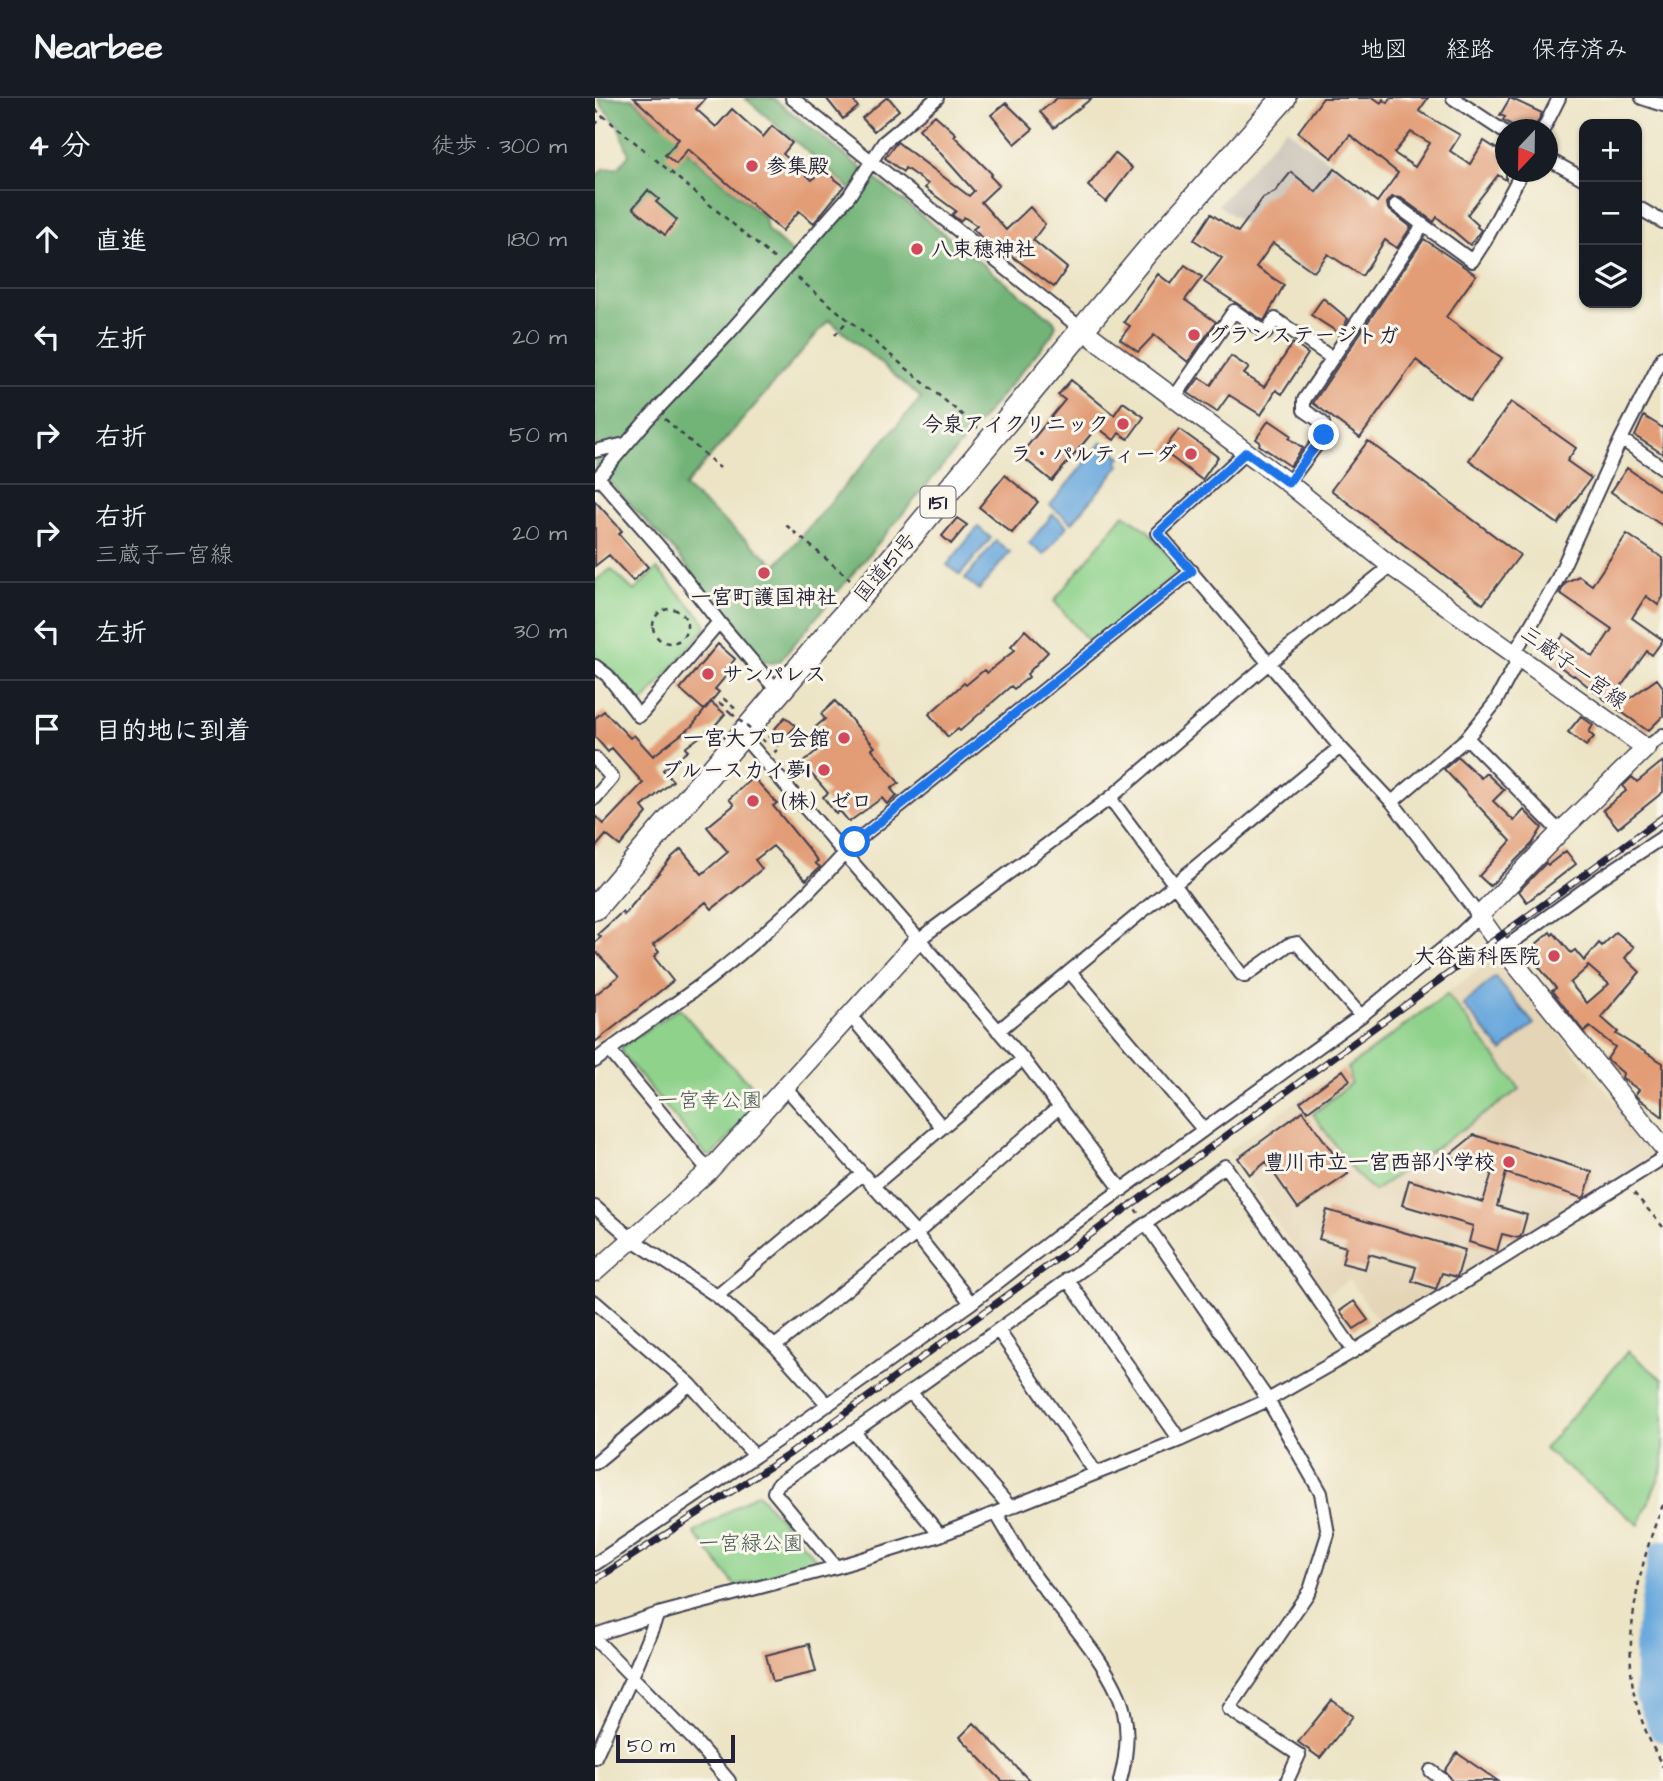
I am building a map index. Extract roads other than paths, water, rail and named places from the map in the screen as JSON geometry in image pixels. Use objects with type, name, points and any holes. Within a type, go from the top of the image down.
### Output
[{"type":"highway","name":"国道151号","points":[[598,898],[749,727],[1149,249],[1284,98]]},
{"type":"main road","name":"三蔵子一宮線","points":[[1083,330],[1288,483],[1391,566],[1646,748]]},
{"type":"main road","points":[[1646,748],[1479,916],[1663,1147]]},
{"type":"main road","points":[[595,1272],[709,1171],[918,940]]},
{"type":"street","points":[[792,98],[1083,330]]},
{"type":"street","points":[[778,692],[669,557],[597,479],[655,410],[728,334],[849,195],[884,142],[937,98]]},
{"type":"street","points":[[1454,98],[1495,126]]},
{"type":"street","points":[[1548,119],[1559,98]]},
{"type":"street","points":[[1642,98],[1663,105]]},
{"type":"street","points":[[1558,165],[1579,176]]},
{"type":"street","points":[[1396,205],[1472,261],[1517,182]]},
{"type":"street","points":[[1642,210],[1663,222]]},
{"type":"street","points":[[1288,483],[1324,435],[1324,423],[1304,410],[1304,400],[1423,225]]},
{"type":"street","points":[[1174,398],[1234,311],[1266,333],[1275,319],[1332,358]]},
{"type":"street","points":[[1392,802],[1467,738],[1495,703],[1663,357]]},
{"type":"street","points":[[1621,439],[1663,468]]},
{"type":"street","points":[[595,451],[625,444]]},
{"type":"street","points":[[595,1563],[755,1456],[971,1303],[1056,1237],[1361,1016],[1479,916],[1392,802],[1341,747],[1158,533],[1246,452]]},
{"type":"street","points":[[918,940],[1110,799],[1269,663],[1391,566]]},
{"type":"street","points":[[595,1061],[709,978],[759,937],[876,824],[1192,571]]},
{"type":"street","points":[[595,666],[607,676],[639,716],[719,622]]},
{"type":"street","points":[[595,685],[607,676]]},
{"type":"street","points":[[749,727],[845,853],[1023,1059],[1122,1190]]},
{"type":"street","points":[[1646,748],[1663,735]]},
{"type":"street","points":[[1467,738],[1560,832]]},
{"type":"street","points":[[998,1031],[1341,747]]},
{"type":"street","points":[[595,758],[612,778],[595,798]]},
{"type":"street","points":[[1110,799],[1241,974],[1245,976],[1288,945],[1297,943],[1361,1016]]},
{"type":"street","points":[[1503,949],[1599,879],[1663,837]]},
{"type":"street","points":[[1071,973],[1203,1129]]},
{"type":"street","points":[[850,1015],[942,1128]]},
{"type":"street","points":[[609,1050],[709,1171]]},
{"type":"street","points":[[873,1186],[1023,1059]]},
{"type":"street","points":[[785,1087],[916,1234],[971,1303]]},
{"type":"street","points":[[775,1346],[916,1234],[1058,1108]]},
{"type":"street","points":[[729,1781],[693,1739],[595,1637],[658,1614],[836,1567],[940,1535],[1180,1440],[1268,1400],[1354,1351],[1663,1158]]},
{"type":"street","points":[[836,1567],[774,1492],[778,1484],[912,1394],[1225,1166],[1354,1351]]},
{"type":"street","points":[[717,1296],[862,1174]]},
{"type":"street","points":[[595,1207],[633,1240],[717,1296],[775,1346],[828,1405]]},
{"type":"street","points":[[1146,1224],[1268,1400],[1321,1493],[1328,1534],[1310,1590],[1229,1709],[1299,1755],[1287,1781]]},
{"type":"street","points":[[1067,1279],[1180,1440]]},
{"type":"street","points":[[595,1302],[690,1384],[755,1456]]},
{"type":"street","points":[[998,1330],[1096,1473]]},
{"type":"street","points":[[595,1463],[690,1384]]},
{"type":"street","points":[[912,1394],[1010,1507]]},
{"type":"street","points":[[854,1433],[940,1535]]},
{"type":"street","points":[[996,1513],[1029,1568],[1106,1671],[1117,1691],[1124,1712],[1126,1732],[1125,1765],[1120,1781]]},
{"type":"street","points":[[595,1757],[658,1614]]},
{"type":"street","points":[[1431,1771],[1444,1781]]},
{"type":"water","points":[[1102,442],[1121,457],[1117,462],[1120,465],[1072,523],[1050,505]]},
{"type":"water","points":[[1053,514],[1067,526],[1044,555],[1029,543]]},
{"type":"water","points":[[978,527],[991,538],[960,575],[947,565]]},
{"type":"water","points":[[996,541],[1010,552],[979,590],[965,579]]},
{"type":"water","points":[[1495,977],[1534,1024],[1502,1051],[1463,1005]]},
{"type":"waterway","points":[[1663,1554],[1649,1638],[1649,1695],[1663,1728]]},
{"type":"railway","points":[[595,1580],[791,1453],[1663,817]]},
{"type":"place","name":"参集殿","points":[[752,166]]},
{"type":"place","name":"八束穂神社","points":[[917,249]]},
{"type":"place","name":"グランステージトガ","points":[[1194,335]]},
{"type":"place","name":"今泉アイクリニック","points":[[1123,424]]},
{"type":"place","name":"ラ・パルティーダ","points":[[1191,454]]},
{"type":"place","name":"一宮町護国神社","points":[[764,573]]},
{"type":"place","name":"サンパレス","points":[[708,674]]},
{"type":"place","name":"一宮大ブロ会館","points":[[844,738]]},
{"type":"place","name":"ブルースカイ夢I","points":[[824,770]]},
{"type":"place","name":"（株）ゼロ","points":[[753,801]]},
{"type":"place","name":"大谷歯科医院","points":[[1554,956]]},
{"type":"place","name":"豊川市立一宮西部小学校","points":[[1509,1162]]},
{"type":"park label","name":"一宮幸公園","points":[[710,1100]]},
{"type":"park label","name":"一宮緑公園","points":[[751,1543]]}]
